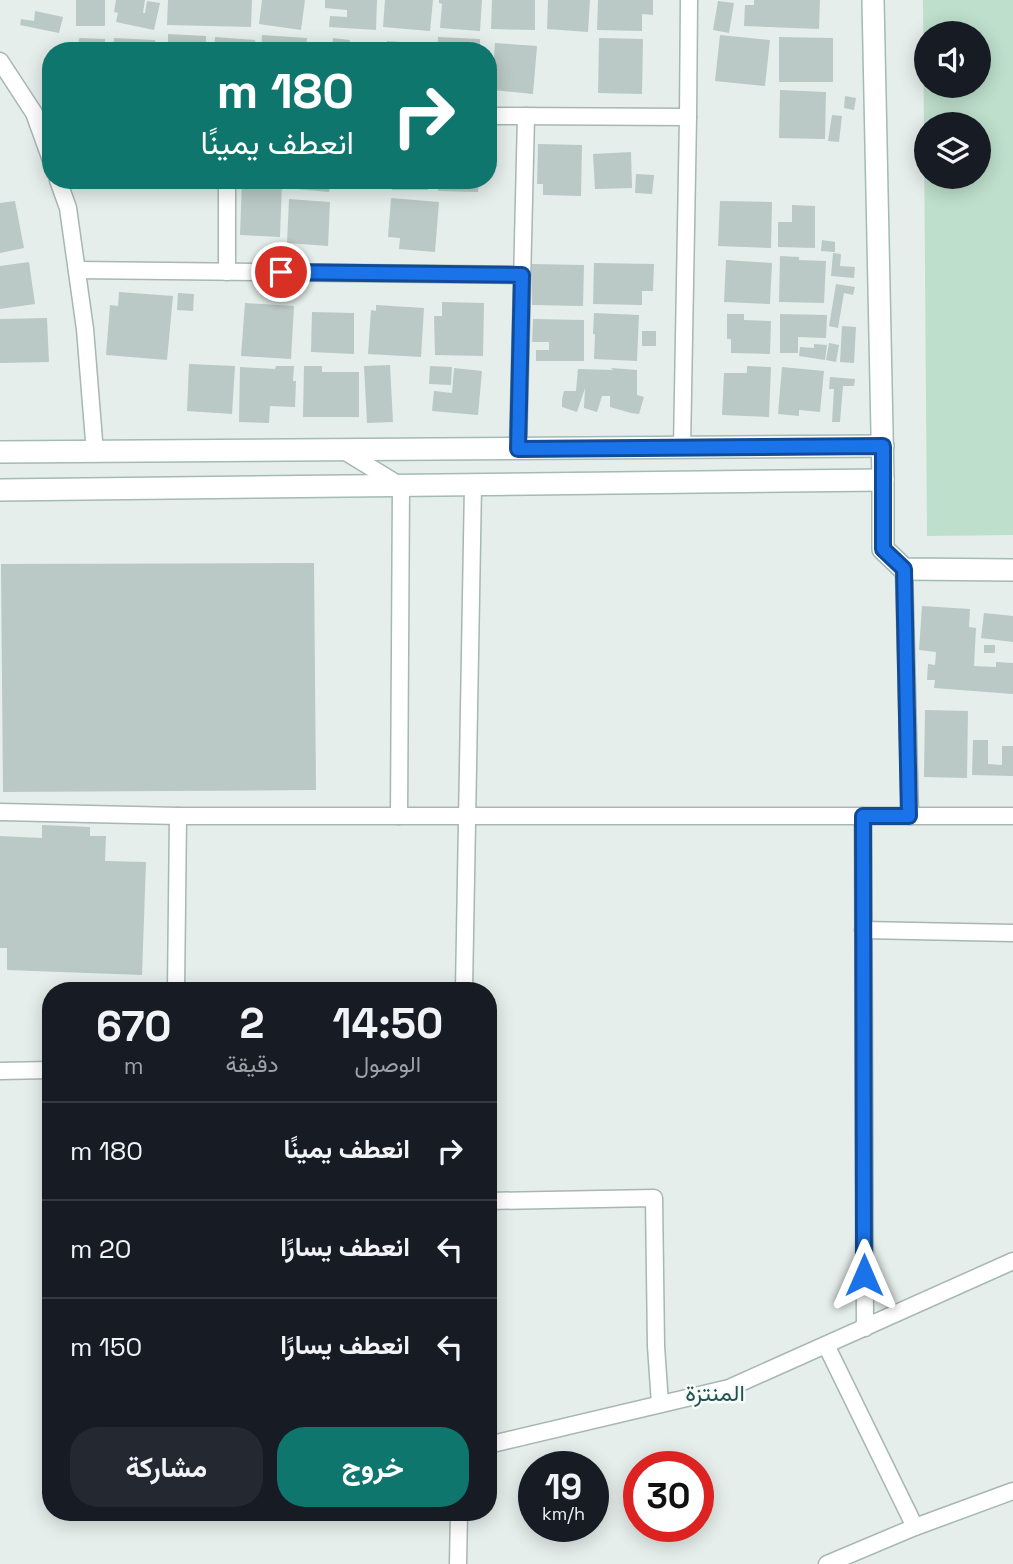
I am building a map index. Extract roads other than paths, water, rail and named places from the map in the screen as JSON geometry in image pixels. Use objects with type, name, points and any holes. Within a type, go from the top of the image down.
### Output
[{"type":"street","points":[[682,448],[688,0]]},
{"type":"street","points":[[873,0],[883,549],[904,569],[1013,570]]},
{"type":"street","points":[[0,61],[42,112]]},
{"type":"street","points":[[497,116],[688,117]]},
{"type":"street","points":[[518,449],[526,116]]},
{"type":"street","points":[[61,189],[68,208],[85,329],[95,453]]},
{"type":"street","points":[[227,189],[228,272]]},
{"type":"street","points":[[77,270],[522,275]]},
{"type":"street","points":[[0,452],[883,446]]},
{"type":"street","points":[[344,451],[401,485]]},
{"type":"street","points":[[0,490],[883,480]]},
{"type":"street","points":[[399,816],[401,485]]},
{"type":"street","points":[[464,982],[473,485]]},
{"type":"street","points":[[904,569],[909,816]]},
{"type":"street","points":[[0,812],[178,816],[1013,816]]},
{"type":"street","points":[[176,982],[178,816]]},
{"type":"street","points":[[863,816],[865,1328]]},
{"type":"street","points":[[863,930],[1013,933]]},
{"type":"street","points":[[0,1071],[42,1070]]},
{"type":"street","points":[[497,1201],[654,1199],[656,1346],[660,1404]]},
{"type":"street","points":[[497,1443],[730,1388],[1013,1261]]},
{"type":"street","points":[[826,1345],[915,1527]]},
{"type":"street","points":[[827,1564],[915,1527],[1013,1491]]},
{"type":"street","points":[[458,1564],[459,1521]]},
{"type":"district","name":"المنتزة","points":[[715,1393]]}]
